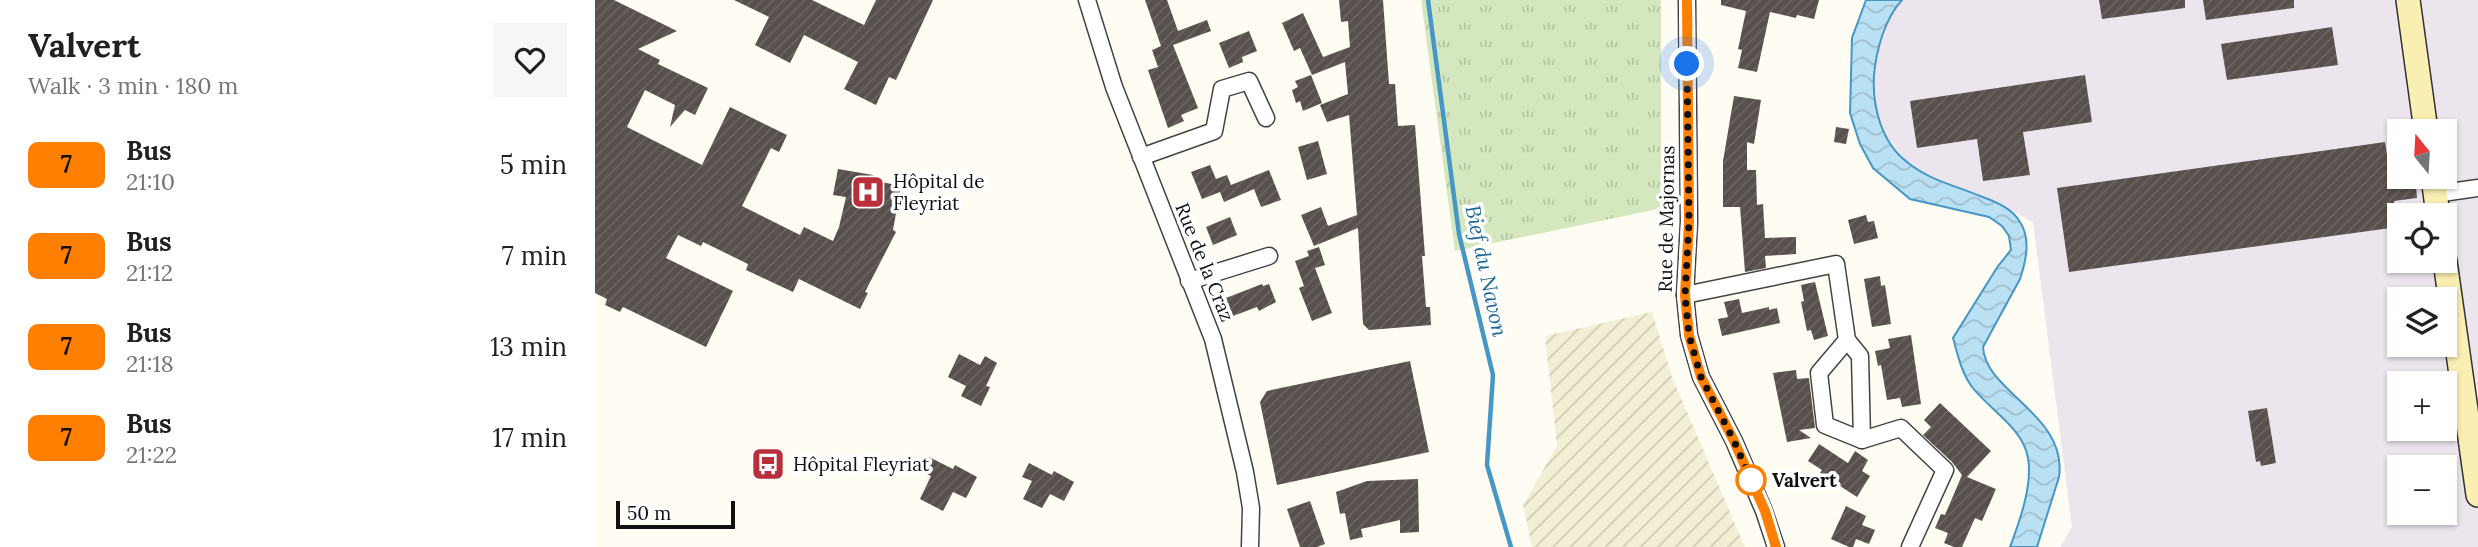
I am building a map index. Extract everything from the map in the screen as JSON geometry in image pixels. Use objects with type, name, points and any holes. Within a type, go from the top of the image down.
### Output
[{"type":"street","name":"Rue de la Craz","points":[[1087,0],[1114,87],[1213,339],[1251,508],[1249,547]]},
{"type":"street","name":"Rue de Majornas","points":[[1687,0],[1689,222],[1685,295],[1689,335],[1701,377],[1734,441],[1765,511],[1776,547]]},
{"type":"street","points":[[2408,0],[2424,119]]},
{"type":"street","points":[[1141,157],[1214,131],[1222,89],[1249,81],[1266,118]]},
{"type":"street","points":[[2435,195],[2478,188]]},
{"type":"street","points":[[1189,281],[1269,256]]},
{"type":"street","points":[[1685,295],[1836,264],[1847,340],[1860,356],[1862,440]]},
{"type":"street","points":[[2447,273],[2478,495]]},
{"type":"street","points":[[1847,340],[1819,373],[1825,425],[1862,440],[1901,428],[1945,470],[1910,547]]},
{"type":"shaded area","points":[[1902,0],[2478,0],[2478,547],[2060,547],[2072,527],[2033,222],[1907,163],[1886,135],[1877,114],[1874,95],[1876,57],[1894,8]]},
{"type":"shaded area","points":[[1652,312],[1672,377],[1745,547],[1532,547],[1523,505],[1557,446],[1545,336]]},
{"type":"green space","points":[[1421,0],[1661,0],[1663,208],[1455,251]]},
{"type":"water","points":[[1866,0],[1902,0],[1882,35],[1874,75],[1877,111],[1891,144],[1898,154],[1923,173],[2008,209],[2017,217],[2023,229],[2026,250],[2020,279],[1983,347],[1987,363],[1997,378],[2039,420],[2051,437],[2058,455],[2059,477],[2037,547],[2010,547],[2029,480],[2025,447],[2013,428],[1968,381],[1953,338],[2011,250],[2009,236],[2002,226],[1989,217],[1910,199],[1873,168],[1860,144],[1850,113],[1852,38]]},
{"type":"building","points":[[595,0],[614,0],[677,31],[638,49],[660,60],[658,64],[708,88],[695,115],[685,110],[670,127],[675,105],[645,90],[627,127],[702,165],[730,107],[787,135],[779,152],[771,148],[742,206],[800,235],[804,227],[833,241],[846,197],[833,195],[838,169],[873,175],[872,180],[901,186],[893,230],[896,232],[865,292],[868,293],[860,309],[799,279],[793,292],[746,270],[748,264],[703,242],[701,246],[678,235],[666,258],[733,291],[706,347],[623,307],[620,312],[605,305],[607,299],[595,293]]},
{"type":"building","points":[[734,0],[812,0],[864,25],[876,0],[933,0],[896,80],[889,77],[876,105],[844,89],[858,62],[804,35],[790,63],[755,45],[769,17]]},
{"type":"building","points":[[1145,0],[1167,0],[1178,31],[1207,20],[1211,31],[1173,45],[1198,108],[1181,115],[1184,121],[1168,128],[1148,70],[1158,67],[1152,50],[1161,46]]},
{"type":"building","points":[[1339,0],[1383,0],[1389,84],[1395,84],[1398,126],[1415,125],[1426,307],[1430,307],[1431,325],[1369,330],[1363,324],[1358,228],[1314,246],[1301,215],[1321,207],[1328,226],[1357,215],[1349,115],[1327,122],[1320,105],[1348,94],[1345,62],[1312,75],[1300,48],[1294,51],[1282,23],[1303,13],[1323,57],[1350,47],[1348,21],[1341,22]]},
{"type":"building","points":[[1721,0],[1819,0],[1814,19],[1770,12],[1757,72],[1738,68],[1742,50],[1738,49],[1746,11],[1721,5]]},
{"type":"building","points":[[2099,0],[2185,0],[2185,8],[2102,19]]},
{"type":"building","points":[[2203,0],[2294,0],[2294,8],[2206,20]]},
{"type":"building","points":[[2332,27],[2338,65],[2227,80],[2221,44]]},
{"type":"building","points":[[1249,31],[1257,51],[1242,57],[1243,62],[1229,68],[1219,43]]},
{"type":"building","points":[[1311,75],[1322,103],[1303,111],[1300,101],[1296,103],[1292,90],[1298,87],[1295,81]]},
{"type":"building","points":[[2085,75],[2092,122],[2023,132],[2030,175],[1983,181],[1977,139],[1917,148],[1910,101]]},
{"type":"building","points":[[1734,96],[1761,100],[1754,144],[1747,142],[1747,170],[1756,170],[1757,205],[1763,204],[1765,238],[1796,237],[1796,254],[1765,256],[1766,268],[1745,272],[1740,207],[1723,207],[1723,161]]},
{"type":"building","points":[[1836,127],[1849,129],[1846,144],[1834,142]]},
{"type":"building","points":[[1318,141],[1327,174],[1307,180],[1298,147]]},
{"type":"building","points":[[2385,142],[2387,189],[2416,189],[2417,198],[2387,203],[2387,229],[2069,272],[2057,188]]},
{"type":"building","points":[[1210,165],[1216,179],[1227,175],[1231,185],[1269,170],[1281,200],[1261,207],[1254,189],[1224,202],[1220,192],[1202,199],[1191,172]]},
{"type":"building","points":[[1866,215],[1868,222],[1874,221],[1878,238],[1854,244],[1848,220]]},
{"type":"building","points":[[1230,217],[1237,235],[1213,245],[1206,227]]},
{"type":"building","points":[[1319,247],[1325,265],[1315,268],[1332,313],[1312,321],[1299,288],[1304,286],[1295,261],[1309,256],[1307,251]]},
{"type":"building","points":[[1880,276],[1881,286],[1885,285],[1891,324],[1872,327],[1864,279]]},
{"type":"building","points":[[1815,282],[1828,336],[1814,340],[1811,330],[1807,331],[1801,302],[1804,301],[1801,285]]},
{"type":"building","points":[[1262,284],[1269,284],[1276,302],[1259,311],[1257,307],[1233,316],[1226,298]]},
{"type":"building","points":[[1739,299],[1742,313],[1769,307],[1769,310],[1777,308],[1780,323],[1722,336],[1718,319],[1728,317],[1724,302]]},
{"type":"building","points":[[1911,335],[1921,404],[1902,407],[1900,398],[1887,400],[1881,365],[1878,366],[1875,351],[1890,348],[1888,339]]},
{"type":"building","points":[[959,354],[980,365],[985,356],[997,363],[986,386],[990,387],[981,406],[961,396],[966,386],[948,377]]},
{"type":"building","points":[[1410,361],[1429,452],[1277,485],[1260,402],[1267,391]]},
{"type":"building","points":[[1796,370],[1797,379],[1809,378],[1815,428],[1799,430],[1811,438],[1787,442],[1773,373]]},
{"type":"building","points":[[1940,403],[1991,451],[1967,477],[1996,489],[1982,521],[1975,518],[1962,547],[1944,543],[1948,533],[1935,528],[1941,514],[1945,515],[1962,475],[1923,435],[1931,427],[1924,420]]},
{"type":"building","points":[[2267,408],[2276,463],[2261,466],[2260,461],[2256,462],[2248,411]]},
{"type":"building","points":[[1819,444],[1848,463],[1855,451],[1868,460],[1862,471],[1870,476],[1857,497],[1820,473],[1822,470],[1808,461]]},
{"type":"building","points":[[929,457],[953,469],[955,465],[977,477],[966,498],[953,492],[943,511],[920,499],[931,476],[922,472]]},
{"type":"building","points":[[1029,463],[1052,475],[1054,471],[1074,482],[1064,501],[1050,494],[1042,508],[1023,499],[1032,481],[1022,477]]},
{"type":"building","points":[[1418,479],[1419,532],[1400,533],[1400,520],[1361,529],[1363,537],[1350,540],[1345,513],[1340,514],[1336,492],[1367,481]]},
{"type":"building","points":[[1310,501],[1325,544],[1300,547],[1287,509]]},
{"type":"building","points":[[1846,506],[1866,516],[1862,525],[1875,530],[1869,544],[1856,539],[1853,547],[1849,547],[1831,539]]},
{"type":"waterway","name":"Bief du Navon","points":[[1428,0],[1459,234],[1493,375],[1487,465],[1511,547]]},
{"type":"bus line","name":"7","points":[[1687,0],[1689,222],[1685,295],[1689,335],[1701,377],[1734,441],[1765,511],[1776,547]]},
{"type":"place","name":"Hôpital de Fleyriat","points":[[868,192]]},
{"type":"place","name":"Hôpital Fleyriat","points":[[768,464]]},
{"type":"place","name":"Valvert","points":[[1751,480]]},
{"type":"route","points":[[1687,64],[1689,222],[1685,295],[1689,335],[1701,377],[1751,480]]}]
